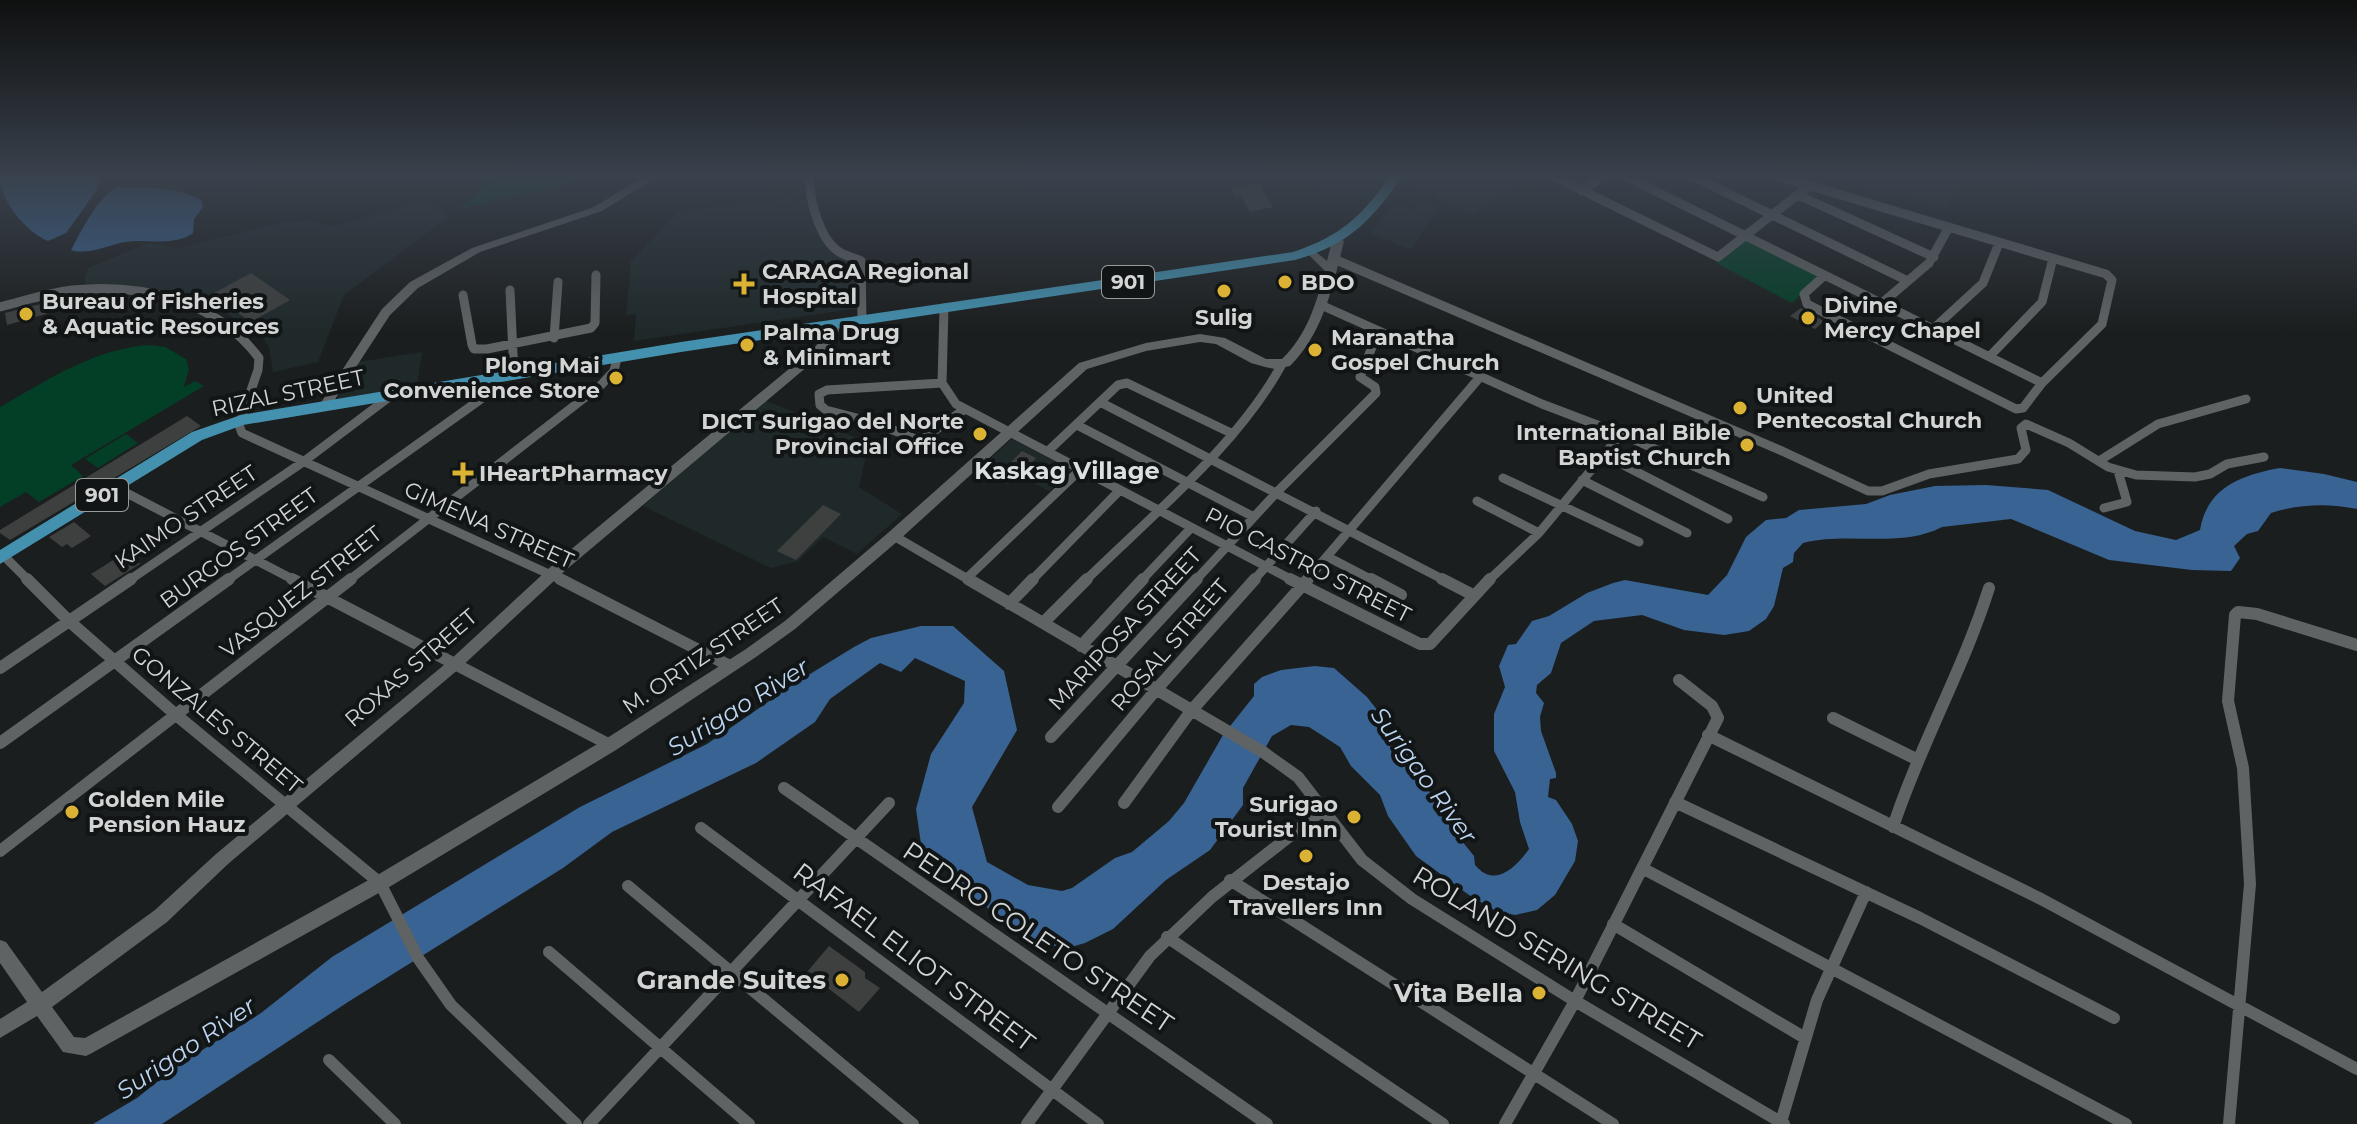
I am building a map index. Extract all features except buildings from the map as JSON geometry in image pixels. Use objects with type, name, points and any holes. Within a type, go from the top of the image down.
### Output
[{"type":"main road","name":"901","points":[[617,358],[1247,265],[1311,251],[1338,241],[1357,227]]},
{"type":"main road","name":"RIZAL STREET","points":[[2,557],[197,436],[241,420],[617,358]]},
{"type":"street","points":[[326,404],[386,312],[414,285],[476,250],[543,227]]},
{"type":"street","points":[[825,227],[831,243],[839,251],[861,261],[862,320]]},
{"type":"street","points":[[1655,227],[1714,257],[1721,257],[1758,227]]},
{"type":"street","points":[[1727,227],[2042,383]]},
{"type":"street","points":[[1798,227],[1908,281]]},
{"type":"street","points":[[1869,227],[1934,257]]},
{"type":"street","points":[[1882,303],[1934,257],[1949,227]]},
{"type":"street","points":[[1825,275],[1804,294],[1807,304],[2011,408],[2023,408],[2042,383],[2105,318],[2112,280],[2106,274],[1950,227]]},
{"type":"street","points":[[1043,623],[1155,508],[1233,434],[1270,386],[1282,364],[1295,354],[1321,305],[1338,241]]},
{"type":"street","points":[[1933,329],[1983,283],[1999,243]]},
{"type":"street","points":[[1311,251],[1332,265],[1762,442],[1868,491],[1882,491],[1929,474],[2018,459],[2026,450],[2021,437],[2021,428],[2026,424],[2118,471],[2195,477],[2210,474],[2227,464],[2264,457]]},
{"type":"street","points":[[1990,356],[2045,298],[2053,258]]},
{"type":"street","points":[[463,295],[474,349],[512,345],[585,331],[595,323],[596,275]]},
{"type":"street","points":[[554,338],[558,282]]},
{"type":"street","points":[[0,307],[57,292],[95,289],[172,299],[209,311],[238,332],[259,358],[241,420]]},
{"type":"street","points":[[510,290],[514,375]]},
{"type":"street","points":[[1321,305],[1480,377],[1621,434],[1763,497]]},
{"type":"street","points":[[942,383],[827,390],[819,394],[820,405],[826,410],[876,423],[920,441],[965,409],[949,397],[942,383],[944,308]]},
{"type":"street","name":"ROXAS STREET","points":[[0,1029],[42,1003],[161,916],[222,859],[455,664],[552,575],[817,352],[832,336],[835,324]]},
{"type":"street","name":"MARIPOSA STREET","points":[[1051,737],[1277,492],[1376,393],[1375,387],[1360,377],[1378,332]]},
{"type":"street","name":"M. ORTIZ STREET","points":[[42,1003],[69,1046],[86,1047],[380,883],[610,745],[790,625],[894,536],[1074,372],[1100,359],[1202,338],[1227,344],[1257,362],[1282,364]]},
{"type":"street","name":"VASQUEZ STREET","points":[[0,851],[601,385],[614,371],[617,358]]},
{"type":"street","points":[[1124,803],[1191,711],[1352,530],[1480,377]]},
{"type":"street","name":"BURGOS STREET","points":[[0,743],[481,399],[491,388],[494,378]]},
{"type":"street","points":[[1047,452],[1118,385],[1127,383],[1233,434]]},
{"type":"street","name":"KAIMO STREET","points":[[0,668],[303,462],[392,395]]},
{"type":"street","points":[[2099,461],[2158,424],[2246,399]]},
{"type":"street","points":[[1100,402],[1316,511],[1473,595]]},
{"type":"street","name":"PIO CASTRO STREET","points":[[965,409],[1228,548],[1420,644],[1434,640],[1473,595],[1539,533],[1621,434]]},
{"type":"street","name":"GIMENA STREET","points":[[241,420],[239,430],[242,433],[356,488],[552,575],[730,666]]},
{"type":"street","points":[[1077,425],[1254,517]]},
{"type":"street","points":[[1604,455],[1728,519]]},
{"type":"street","points":[[967,578],[1080,470]]},
{"type":"street","points":[[2104,508],[2127,502],[2118,471]]},
{"type":"street","points":[[1503,478],[1639,542]]},
{"type":"street","points":[[1582,480],[1687,533]]},
{"type":"street","points":[[115,487],[610,745]]},
{"type":"street","points":[[1009,604],[1120,490]]},
{"type":"street","points":[[1477,501],[1539,533]]},
{"type":"street","name":"ROSAL STREET","points":[[1058,807],[1155,691],[1316,511]]},
{"type":"street","points":[[1081,646],[1191,528]]},
{"type":"street","name":"ROLAND SERING STREET","points":[[894,536],[1263,752],[1298,777],[1362,860],[1378,874],[1575,1001],[1783,1123]]},
{"type":"street","name":"GONZALES STREET","points":[[2,557],[175,714],[380,883],[418,958],[451,1005],[576,1124]]},
{"type":"street","points":[[1328,557],[1401,595]]},
{"type":"street","points":[[1893,827],[1916,759],[1976,631],[1989,588]]},
{"type":"street","points":[[2229,1124],[2250,884],[2243,768],[2228,701],[2235,615],[2238,612],[2257,614],[2357,645]]},
{"type":"street","points":[[1505,1124],[1575,1001],[1718,718],[1716,710],[1679,680]]},
{"type":"street","points":[[1833,718],[1916,759]]},
{"type":"street","points":[[1708,735],[2041,899],[2357,1069]]},
{"type":"street","name":"PEDRO COLETO STREET","points":[[784,788],[992,937],[1108,1012],[1267,1124]]},
{"type":"street","points":[[1675,802],[1866,892],[2114,1018]]},
{"type":"street","points":[[589,1124],[889,803]]},
{"type":"street","points":[[1027,1124],[1167,937],[1230,880],[1323,810]]},
{"type":"street","name":"RAFAEL ELIOT STREET","points":[[701,828],[1098,1124]]},
{"type":"street","points":[[1642,868],[2126,1124]]},
{"type":"street","points":[[1230,880],[1613,1124]]},
{"type":"street","points":[[628,886],[913,1124]]},
{"type":"street","points":[[1783,1123],[1797,1079],[1805,1038],[1831,968],[1866,892]]},
{"type":"street","points":[[1613,924],[1805,1038]]},
{"type":"street","points":[[1167,937],[1443,1124]]},
{"type":"street","points":[[0,948],[42,1003]]},
{"type":"street","points":[[549,952],[749,1124]]},
{"type":"street","points":[[329,1060],[395,1124]]},
{"type":"shaded area","points":[[261,227],[435,227],[344,295],[318,362],[273,372],[269,347],[262,337],[248,325],[202,301],[192,297],[87,284],[84,280],[88,268],[149,243],[179,248]]},
{"type":"shaded area","name":"CARAGA Regional Hospital","points":[[663,227],[819,227],[822,236],[856,261],[860,308],[634,341],[636,314],[626,315],[631,261]]},
{"type":"shaded area","points":[[1375,227],[1425,227],[1411,250],[1370,233]]},
{"type":"shaded area","points":[[422,352],[417,386],[337,400],[358,362]]},
{"type":"shaded area","points":[[764,400],[869,443],[859,487],[902,514],[857,554],[823,537],[798,561],[771,568],[643,506]]},
{"type":"shaded area","points":[[1012,439],[1071,470],[1049,491],[1019,475],[1007,485],[978,469]]},
{"type":"green space","points":[[1747,239],[1821,276],[1792,303],[1716,263]]},
{"type":"green space","points":[[149,345],[165,347],[186,359],[189,369],[184,387],[195,381],[204,386],[71,465],[83,476],[39,502],[26,492],[0,507],[0,407],[90,359]]},
{"type":"green space","points":[[126,434],[138,443],[98,468],[85,459]]},
{"type":"water","points":[[28,227],[70,227],[66,233],[48,241]]},
{"type":"water","points":[[83,227],[193,227],[193,233],[176,240],[129,241],[89,251],[71,250]]},
{"type":"water","points":[[2280,468],[2357,482],[2357,509],[2314,505],[2271,513],[2258,531],[2247,534],[2234,546],[2240,558],[2231,571],[2192,570],[2109,560],[2011,519],[1942,527],[1909,537],[1803,543],[1794,553],[1793,562],[1783,568],[1774,606],[1766,619],[1749,631],[1724,635],[1684,630],[1642,615],[1594,621],[1561,643],[1551,673],[1537,685],[1536,693],[1544,703],[1540,717],[1541,731],[1556,773],[1556,778],[1550,779],[1548,797],[1556,800],[1572,824],[1578,841],[1575,861],[1555,895],[1537,910],[1515,915],[1496,911],[1469,895],[1416,856],[1388,816],[1380,795],[1351,766],[1340,747],[1309,727],[1291,725],[1272,736],[1243,788],[1243,805],[1210,850],[1166,880],[1113,929],[1071,947],[1044,945],[1026,938],[966,891],[951,883],[949,870],[921,844],[916,809],[931,754],[964,703],[965,681],[915,658],[901,672],[880,663],[830,699],[815,722],[756,763],[612,832],[563,868],[348,1002],[162,1124],[93,1124],[137,1098],[177,1066],[261,1013],[332,957],[580,807],[707,744],[797,682],[871,638],[921,626],[953,626],[1004,671],[1017,730],[972,807],[987,862],[1028,885],[1062,891],[1072,888],[1115,858],[1132,852],[1169,821],[1184,803],[1223,735],[1254,696],[1254,684],[1262,677],[1281,670],[1315,666],[1334,668],[1367,697],[1416,764],[1440,814],[1474,856],[1475,865],[1483,872],[1497,875],[1505,873],[1529,849],[1515,792],[1494,751],[1494,714],[1505,687],[1499,666],[1508,645],[1516,644],[1532,621],[1549,616],[1587,593],[1625,580],[1708,595],[1727,575],[1746,537],[1766,520],[1786,518],[1799,510],[1866,504],[1890,495],[1935,486],[1986,485],[2048,490],[2135,531],[2176,540],[2200,530],[2210,503],[2228,486],[2240,479]]},
{"type":"place","name":"BDO","points":[[1285,282]]},
{"type":"place","name":"CARAGA Regional Hospital","points":[[744,284]]},
{"type":"place","name":"Sulig","points":[[1224,291]]},
{"type":"place","name":"Bureau of Fisheries & Aquatic Resources","points":[[26,314]]},
{"type":"place","name":"Divine Mercy Chapel","points":[[1808,318]]},
{"type":"place","name":"Palma Drug & Minimart","points":[[747,345]]},
{"type":"place","name":"Maranatha Gospel Church","points":[[1315,350]]},
{"type":"place","name":"Plong Mai Convenience Store","points":[[616,378]]},
{"type":"place","name":"United Pentecostal Church","points":[[1740,408]]},
{"type":"place","name":"DICT Surigao del Norte Provincial Office","points":[[980,434]]},
{"type":"place","name":"International Bible Baptist Church","points":[[1747,445]]},
{"type":"place","name":"IHeartPharmacy","points":[[463,473]]},
{"type":"place","name":"Golden Mile Pension Hauz","points":[[72,812]]},
{"type":"place","name":"Surigao Tourist Inn","points":[[1354,817]]},
{"type":"place","name":"Destajo Travellers Inn","points":[[1306,856]]},
{"type":"place","name":"Grande Suites","points":[[842,980]]},
{"type":"place","name":"Vita Bella","points":[[1539,993]]},
{"type":"district","name":"Kaskag Village","points":[[1067,470]]},
{"type":"water label","name":"Surigao River","points":[[738,707]]},
{"type":"water label","name":"Surigao River","points":[[1424,775]]},
{"type":"water label","name":"Surigao River","points":[[186,1048]]}]
